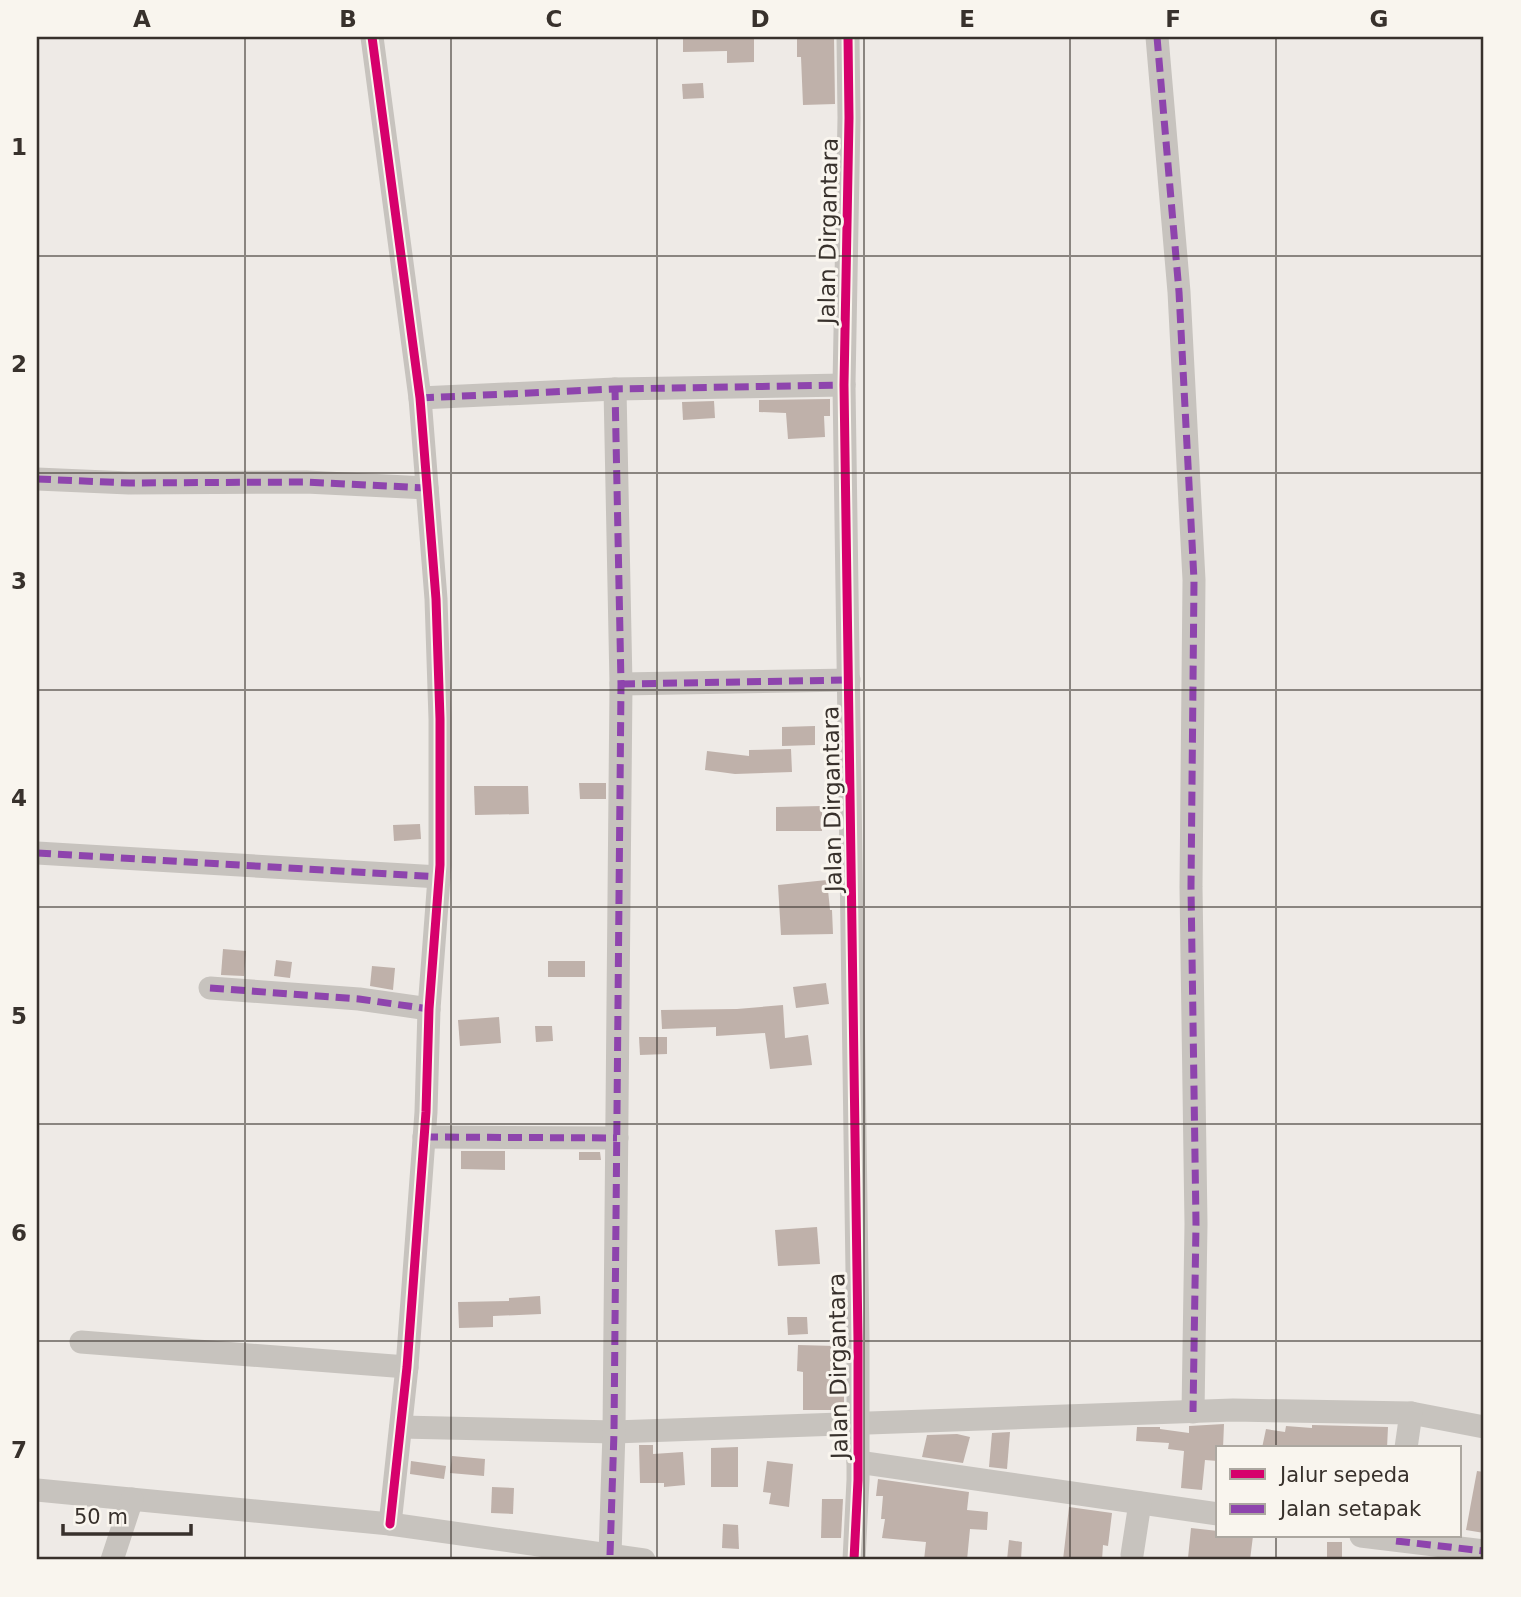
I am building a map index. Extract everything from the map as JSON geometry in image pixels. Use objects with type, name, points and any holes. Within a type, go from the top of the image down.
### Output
[{"type":"street","points":[[372,37],[420,398],[436,599],[440,706],[439,877],[429,1009],[424,1137],[407,1367],[390,1524]]},
{"type":"street","name":"Jalan Dirgantara","points":[[848,37],[844,385],[859,1423],[854,1560]]},
{"type":"street","points":[[1157,37],[1179,292],[1194,580],[1191,887],[1196,1224],[1193,1412]]},
{"type":"street","points":[[420,398],[615,389],[844,385]]},
{"type":"street","points":[[37,1490],[390,1524],[527,1552],[627,1558],[614,1432],[621,684],[615,389]]},
{"type":"street","points":[[37,480],[129,483],[306,482],[427,488]]},
{"type":"street","points":[[621,684],[849,680]]},
{"type":"street","points":[[37,853],[439,877]]},
{"type":"street","points":[[210,988],[359,999],[429,1009]]},
{"type":"street","points":[[424,1137],[617,1139]]},
{"type":"street","points":[[80,1342],[407,1367]]},
{"type":"street","points":[[401,1427],[614,1432],[1233,1410],[1411,1413],[1484,1427]]},
{"type":"street","points":[[1406,1446],[1411,1413]]},
{"type":"street","points":[[858,1462],[1216,1514]]},
{"type":"street","points":[[112,1560],[132,1499]]},
{"type":"street","points":[[1132,1555],[1140,1503]]},
{"type":"street","points":[[1369,1538],[1395,1546],[1484,1551]]},
{"type":"building","points":[[683,37],[754,37],[754,62],[727,63],[727,51],[683,52]]},
{"type":"building","points":[[797,37],[834,37],[835,104],[803,105],[801,57],[797,57]]},
{"type":"building","points":[[703,83],[704,98],[683,99],[682,84]]},
{"type":"building","points":[[830,399],[830,416],[824,416],[825,437],[788,439],[786,413],[759,412],[759,400]]},
{"type":"building","points":[[714,401],[715,418],[683,420],[682,402]]},
{"type":"building","points":[[815,726],[815,745],[782,746],[782,727]]},
{"type":"building","points":[[791,749],[792,772],[735,774],[705,770],[707,751],[749,756],[749,750]]},
{"type":"building","points":[[579,783],[606,783],[606,799],[580,799]]},
{"type":"building","points":[[474,786],[528,786],[529,814],[475,815]]},
{"type":"building","points":[[822,806],[822,831],[776,831],[776,807]]},
{"type":"building","points":[[420,824],[421,839],[394,841],[393,825]]},
{"type":"building","points":[[827,880],[833,934],[781,935],[778,885]]},
{"type":"building","points":[[223,949],[246,951],[244,976],[221,975]]},
{"type":"building","points":[[276,960],[292,962],[290,978],[274,976]]},
{"type":"building","points":[[548,961],[585,961],[585,977],[548,977]]},
{"type":"building","points":[[372,966],[395,968],[393,990],[370,986]]},
{"type":"building","points":[[826,983],[829,1004],[796,1008],[793,987]]},
{"type":"building","points":[[783,1005],[785,1038],[808,1035],[812,1065],[770,1069],[765,1033],[716,1036],[716,1027],[662,1029],[661,1010],[737,1009]]},
{"type":"building","points":[[499,1017],[501,1043],[460,1046],[458,1020]]},
{"type":"building","points":[[535,1026],[552,1026],[553,1041],[536,1042]]},
{"type":"building","points":[[639,1037],[667,1037],[667,1054],[640,1055]]},
{"type":"building","points":[[461,1151],[505,1151],[505,1170],[461,1169]]},
{"type":"building","points":[[579,1152],[600,1152],[601,1160],[579,1160]]},
{"type":"building","points":[[817,1227],[820,1264],[778,1266],[775,1230]]},
{"type":"building","points":[[540,1296],[541,1314],[493,1316],[493,1327],[459,1328],[458,1302],[509,1301],[509,1298]]},
{"type":"building","points":[[787,1317],[807,1317],[808,1334],[788,1335]]},
{"type":"building","points":[[798,1345],[836,1346],[834,1395],[844,1395],[844,1410],[803,1410],[803,1372],[797,1371]]},
{"type":"building","points":[[1224,1424],[1223,1446],[1216,1446],[1216,1461],[1205,1460],[1202,1490],[1181,1488],[1184,1451],[1168,1449],[1169,1443],[1136,1441],[1137,1427],[1160,1427],[1189,1433],[1189,1426]]},
{"type":"building","points":[[1312,1425],[1388,1427],[1387,1446],[1262,1446],[1266,1429],[1285,1432],[1286,1426],[1312,1428]]},
{"type":"building","points":[[1010,1432],[1007,1469],[989,1467],[992,1433]]},
{"type":"building","points":[[957,1434],[970,1437],[963,1463],[922,1457],[927,1435]]},
{"type":"building","points":[[639,1445],[653,1445],[653,1454],[683,1452],[685,1485],[664,1487],[664,1483],[640,1483]]},
{"type":"building","points":[[738,1447],[738,1487],[711,1487],[711,1448]]},
{"type":"building","points":[[452,1456],[485,1459],[484,1476],[450,1473]]},
{"type":"building","points":[[411,1461],[446,1466],[444,1479],[410,1474]]},
{"type":"building","points":[[767,1461],[793,1464],[789,1507],[769,1504],[771,1493],[763,1492]]},
{"type":"building","points":[[1477,1471],[1484,1472],[1484,1533],[1466,1530]]},
{"type":"building","points":[[878,1479],[969,1492],[967,1510],[988,1512],[987,1530],[970,1529],[967,1560],[924,1560],[926,1542],[882,1538],[885,1519],[881,1519],[883,1496],[876,1496]]},
{"type":"building","points":[[492,1487],[514,1488],[513,1514],[491,1513]]},
{"type":"building","points":[[822,1499],[843,1499],[841,1538],[821,1538]]},
{"type":"building","points":[[1069,1507],[1112,1513],[1108,1546],[1103,1545],[1102,1560],[1063,1560]]},
{"type":"building","points":[[723,1524],[738,1525],[739,1549],[722,1548]]},
{"type":"building","points":[[1191,1528],[1216,1531],[1216,1538],[1253,1538],[1250,1560],[1188,1558]]},
{"type":"building","points":[[1009,1540],[1022,1542],[1021,1560],[1007,1560]]},
{"type":"building","points":[[1327,1542],[1342,1542],[1342,1560],[1327,1560]]},
{"type":"marked path","points":[[1157,37],[1179,292],[1194,580],[1191,887],[1196,1224],[1193,1412]]},
{"type":"marked path","points":[[420,398],[615,389],[844,385]]},
{"type":"marked path","points":[[610,1555],[614,1432],[621,684],[615,389]]},
{"type":"marked path","points":[[37,479],[129,483],[306,482],[427,488]]},
{"type":"marked path","points":[[621,684],[849,680]]},
{"type":"marked path","points":[[37,853],[439,877]]},
{"type":"marked path","points":[[210,988],[359,999],[429,1009]]},
{"type":"marked path","points":[[424,1137],[617,1138]]},
{"type":"marked path","points":[[1396,1541],[1484,1551]]},
{"type":"cycle path","points":[[372,37],[420,398],[436,599],[440,719],[440,865],[429,1009],[426,1112],[407,1367],[390,1524]]},
{"type":"cycle path","points":[[848,37],[844,385],[858,1340],[858,1480],[854,1560]]}]
